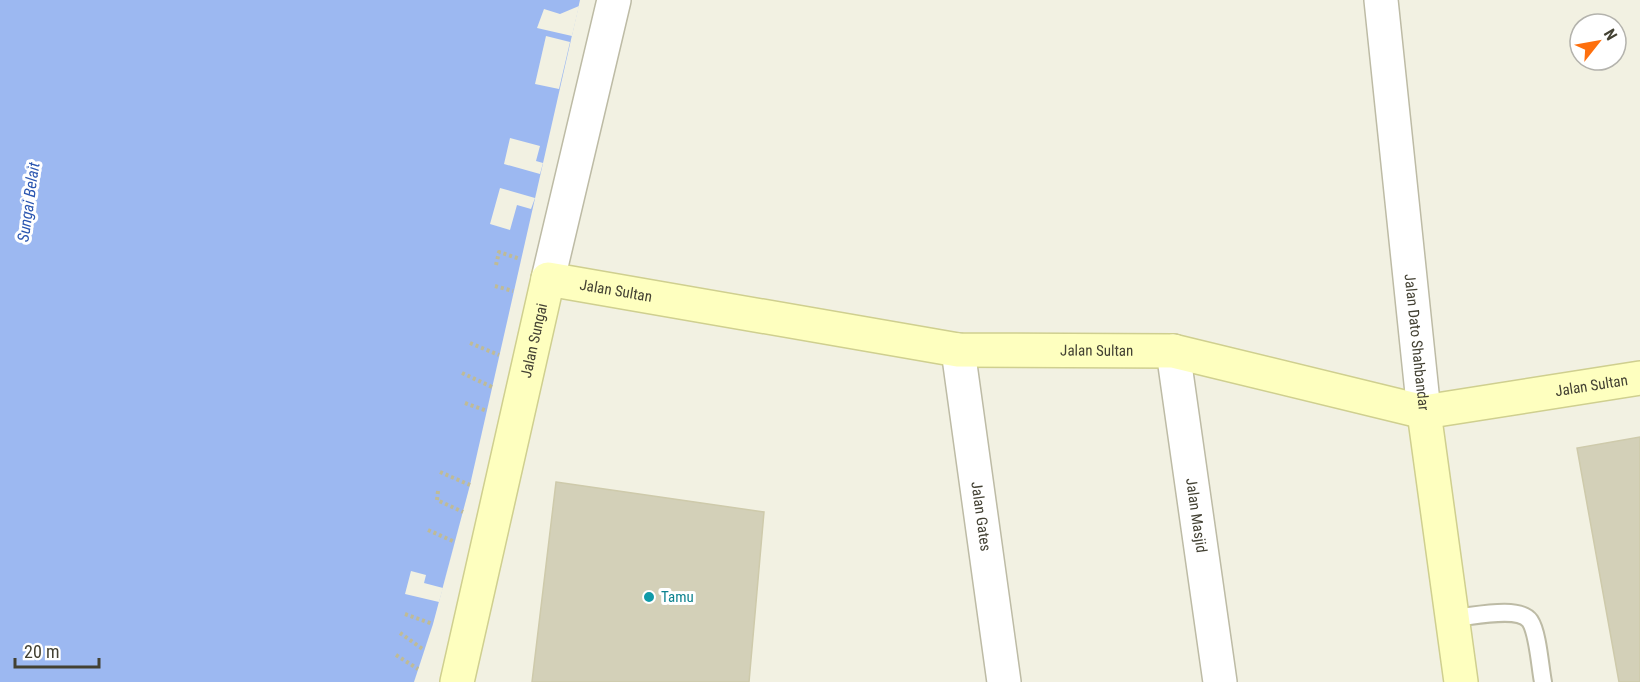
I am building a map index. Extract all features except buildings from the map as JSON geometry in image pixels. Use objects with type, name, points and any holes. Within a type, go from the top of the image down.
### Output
[{"type":"street","name":"Jalan Sungai","points":[[457,682],[614,0]]},
{"type":"street","name":"Jalan Dato Shahbandar","points":[[1381,0],[1424,412],[1461,682]]},
{"type":"street","name":"Jalan Sultan","points":[[548,279],[958,350],[1173,351],[1424,412],[1640,378]]},
{"type":"street","name":"Jalan Gates","points":[[958,350],[1004,682]]},
{"type":"street","name":"Jalan Masjid","points":[[1173,351],[1220,682]]},
{"type":"lane","points":[[1452,618],[1514,612],[1524,615],[1532,623],[1542,682]]},
{"type":"path","points":[[496,264],[500,252],[520,259]]},
{"type":"path","points":[[495,286],[513,291]]},
{"type":"path","points":[[470,343],[499,355]]},
{"type":"path","points":[[462,374],[492,387]]},
{"type":"path","points":[[465,403],[487,411]]},
{"type":"path","points":[[441,472],[470,485]]},
{"type":"path","points":[[438,491],[437,500],[463,512]]},
{"type":"path","points":[[428,530],[455,542]]},
{"type":"path","points":[[405,614],[433,624]]},
{"type":"path","points":[[400,633],[424,650]]},
{"type":"path","points":[[396,655],[418,669]]},
{"type":"water","name":"Sungai Belait","points":[[0,0],[580,0],[470,485],[433,624],[414,682],[0,682]]},
{"type":"pier","points":[[579,6],[572,36],[537,28],[544,9],[560,14]]},
{"type":"pier","points":[[546,36],[570,42],[559,89],[535,84]]},
{"type":"pier","points":[[510,138],[540,146],[536,161],[543,163],[540,174],[504,164]]},
{"type":"pier","points":[[500,188],[535,198],[531,209],[517,205],[510,230],[490,224]]},
{"type":"pier","points":[[411,571],[426,575],[424,583],[443,588],[439,602],[405,594]]},
{"type":"place","name":"Tamu","points":[[649,597]]}]
